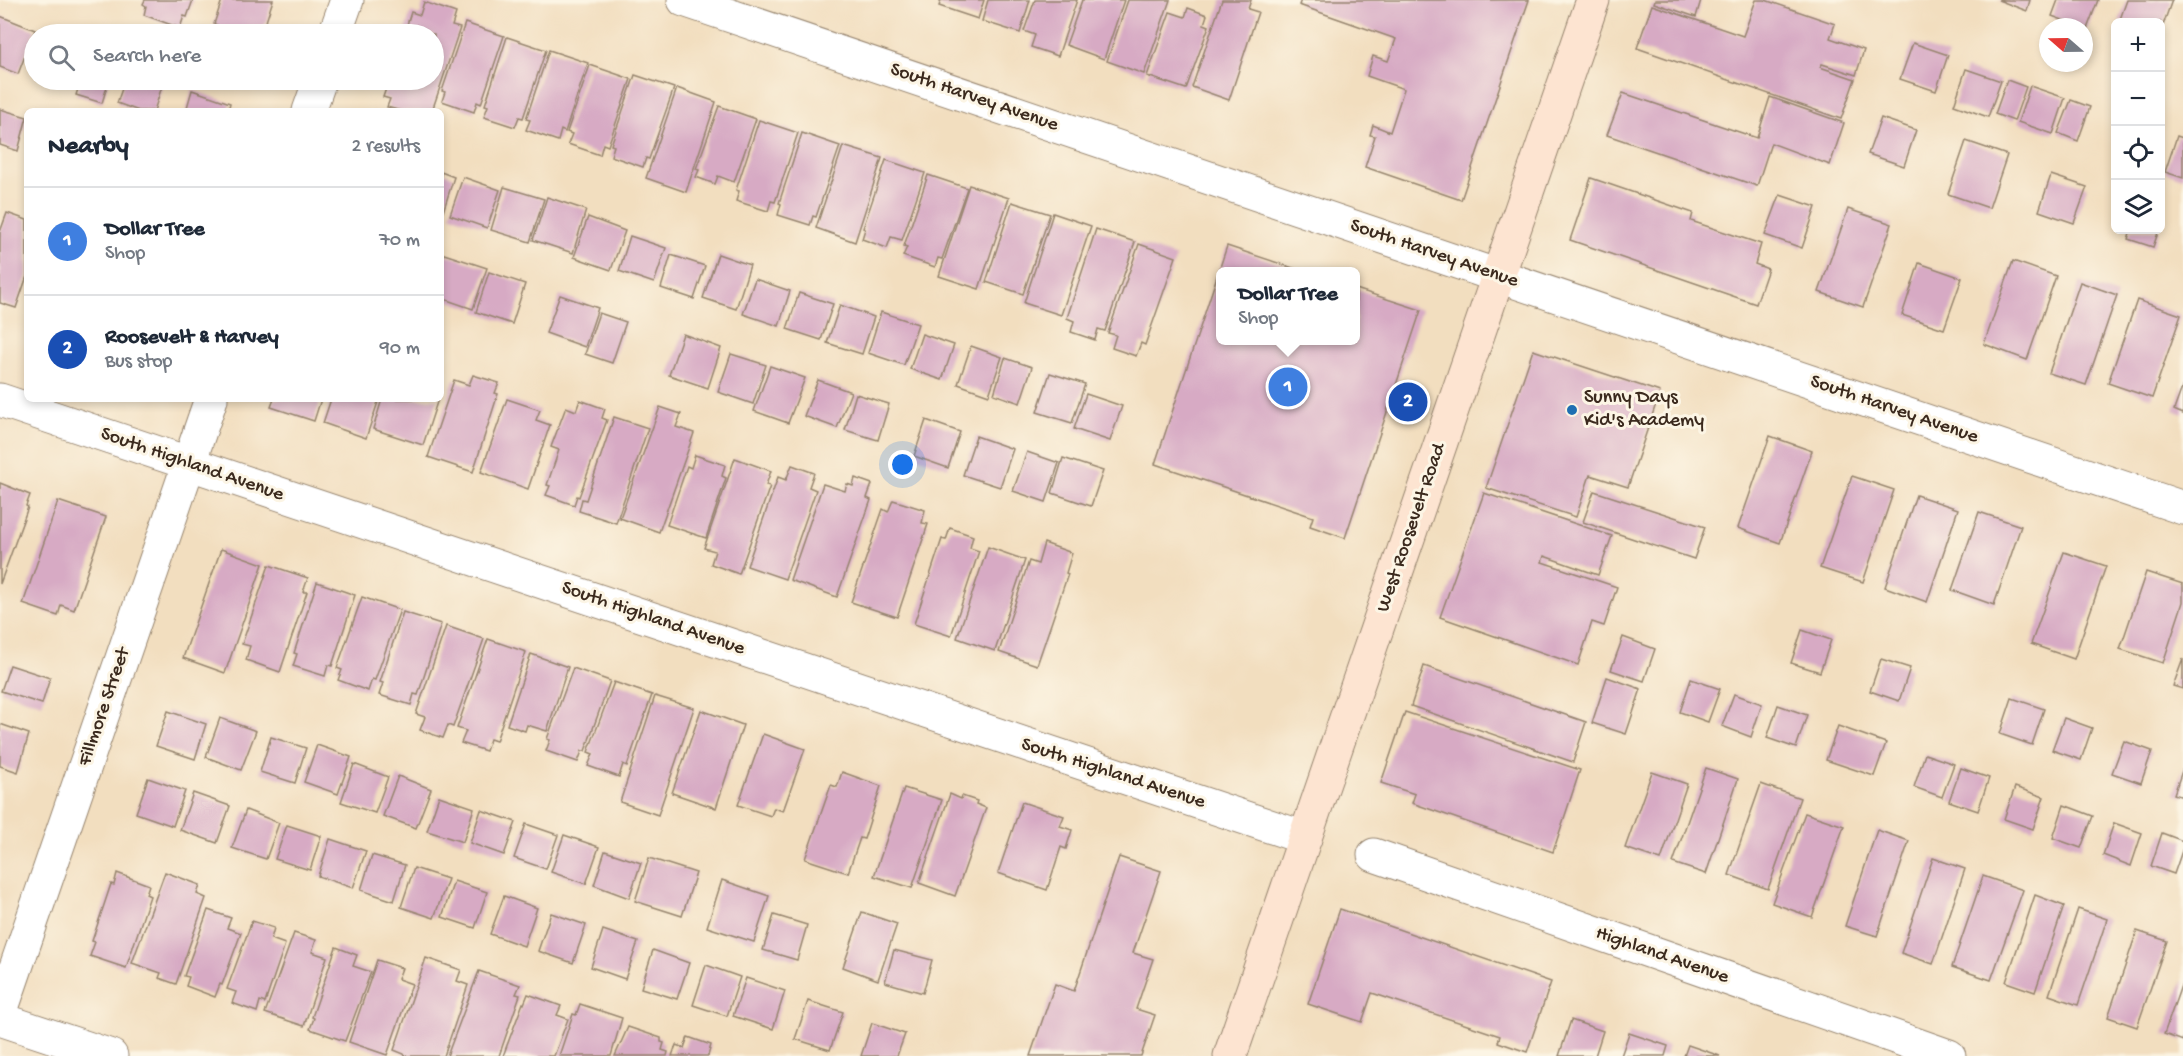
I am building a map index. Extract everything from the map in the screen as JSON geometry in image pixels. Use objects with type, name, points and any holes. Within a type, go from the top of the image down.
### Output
[{"type":"main road","name":"West Roosevelt Road","points":[[1230,1056],[1593,0]]},
{"type":"street","points":[[339,24],[347,0]]},
{"type":"street","name":"South Harvey Avenue","points":[[684,0],[2183,508]]},
{"type":"street","points":[[310,108],[316,90]]},
{"type":"street","name":"South Highland Avenue","points":[[0,400],[1305,838]]},
{"type":"street","name":"Fillmore Street","points":[[0,1014],[210,402]]},
{"type":"street","name":"Highland Avenue","points":[[1374,855],[1949,1056]]},
{"type":"street","points":[[0,1019],[111,1056]]},
{"type":"building","points":[[145,0],[193,0],[187,17],[184,16],[181,24],[169,24],[144,15],[146,6],[143,4]]},
{"type":"building","points":[[222,0],[273,0],[265,24],[214,24]]},
{"type":"building","points":[[941,0],[984,0],[978,19],[939,6]]},
{"type":"building","points":[[988,0],[1030,0],[1020,33],[982,21]]},
{"type":"building","points":[[1035,0],[1077,0],[1058,56],[1031,47],[1035,35],[1024,31]]},
{"type":"building","points":[[1082,0],[1124,0],[1104,59],[1066,45]]},
{"type":"building","points":[[1128,0],[1170,0],[1144,74],[1107,61]]},
{"type":"building","points":[[1222,0],[1251,0],[1248,9],[1258,12],[1229,100],[1192,87]]},
{"type":"building","points":[[1301,0],[1529,0],[1461,200],[1365,167],[1375,136],[1370,135],[1373,125],[1390,132],[1404,89],[1367,76],[1373,56],[1388,61],[1396,39],[1299,5]]},
{"type":"building","points":[[1655,0],[1701,0],[1696,17],[1654,3]]},
{"type":"building","points":[[1756,0],[1765,0],[1835,24],[1830,38],[1864,50],[1856,75],[1822,64],[1820,67],[1855,79],[1841,119],[1637,48],[1652,5],[1743,36]]},
{"type":"building","points":[[1998,0],[2030,0],[2027,11]]},
{"type":"building","points":[[2058,0],[2098,0],[2091,18],[2052,16]]},
{"type":"building","points":[[2127,0],[2172,0],[2165,20],[2120,18]]},
{"type":"building","points":[[424,2],[456,13],[452,26],[460,28],[444,75],[444,24],[407,24],[411,12],[420,15]]},
{"type":"building","points":[[1188,8],[1207,15],[1204,24],[1209,26],[1186,89],[1147,76],[1170,12],[1185,17]]},
{"type":"building","points":[[0,16],[24,26],[24,58],[18,74],[0,67]]},
{"type":"building","points":[[465,23],[504,36],[481,104],[477,102],[474,112],[442,101],[445,92],[442,91]]},
{"type":"building","points":[[507,37],[546,50],[523,118],[519,117],[515,127],[484,117],[488,106],[485,105]]},
{"type":"building","points":[[1913,43],[1948,55],[1936,91],[1900,79]]},
{"type":"building","points":[[549,50],[588,63],[565,132],[561,130],[558,141],[526,130],[530,120],[526,119]]},
{"type":"building","points":[[590,65],[631,79],[608,146],[603,144],[600,155],[568,144],[572,134],[567,132]]},
{"type":"building","points":[[1966,69],[2001,81],[1988,117],[1954,105]]},
{"type":"building","points":[[635,75],[674,88],[649,159],[646,158],[643,167],[611,156],[614,146],[611,145]]},
{"type":"building","points":[[2007,80],[2026,87],[2014,121],[1995,114]]},
{"type":"building","points":[[2030,86],[2065,98],[2053,134],[2018,122]]},
{"type":"building","points":[[677,88],[716,102],[686,192],[646,178]]},
{"type":"building","points":[[78,90],[106,90],[102,103],[76,95]]},
{"type":"building","points":[[122,90],[161,90],[155,108],[131,108],[117,103]]},
{"type":"building","points":[[192,90],[230,103],[229,108],[187,108]]},
{"type":"building","points":[[385,90],[439,90],[433,108],[390,108],[387,107],[390,99],[383,97]]},
{"type":"building","points":[[1623,93],[1757,138],[1770,97],[1844,123],[1830,165],[1771,143],[1757,186],[1607,135]]},
{"type":"building","points":[[2071,100],[2090,107],[2078,141],[2058,133]]},
{"type":"building","points":[[719,106],[756,119],[734,182],[718,176],[715,184],[696,177],[699,170],[696,169]]},
{"type":"building","points":[[0,109],[24,116],[24,128],[18,151],[0,145]]},
{"type":"building","points":[[1881,118],[1916,130],[1904,166],[1868,154]]},
{"type":"building","points":[[759,120],[798,133],[775,202],[771,201],[768,211],[736,201],[739,191],[736,190]]},
{"type":"building","points":[[802,133],[840,146],[816,217],[813,216],[810,225],[778,215],[781,204],[779,203]]},
{"type":"building","points":[[2177,136],[2183,138],[2183,178],[2165,172]]},
{"type":"building","points":[[1966,141],[2007,155],[1989,208],[1948,194]]},
{"type":"building","points":[[843,146],[882,158],[855,242],[816,228]]},
{"type":"building","points":[[886,160],[925,173],[902,240],[891,237],[887,248],[862,239],[865,229],[863,228]]},
{"type":"building","points":[[444,173],[454,177],[444,209]]},
{"type":"building","points":[[928,175],[967,188],[942,259],[938,258],[935,267],[903,256],[907,247],[904,246]]},
{"type":"building","points":[[2051,175],[2087,187],[2074,223],[2039,211]]},
{"type":"building","points":[[463,177],[500,190],[487,228],[450,215]]},
{"type":"building","points":[[1591,178],[1693,213],[1691,221],[1761,244],[1755,264],[1768,269],[1756,304],[1570,240]]},
{"type":"building","points":[[969,185],[1009,198],[979,289],[939,276]]},
{"type":"building","points":[[504,187],[544,199],[530,242],[491,230]]},
{"type":"building","points":[[1780,195],[1816,207],[1802,248],[1765,235]]},
{"type":"building","points":[[547,197],[586,210],[573,253],[533,240]]},
{"type":"building","points":[[1012,202],[1050,214],[1023,294],[986,282]]},
{"type":"building","points":[[1848,209],[1892,224],[1863,307],[1819,292]]},
{"type":"building","points":[[7,213],[24,219],[24,285],[16,308],[0,303],[0,232]]},
{"type":"building","points":[[1053,213],[1091,226],[1061,315],[1024,303]]},
{"type":"building","points":[[588,217],[625,231],[611,270],[574,257]]},
{"type":"building","points":[[1096,229],[1135,242],[1105,331],[1098,329],[1095,340],[1071,332],[1074,321],[1067,318]]},
{"type":"building","points":[[2130,234],[2158,234],[2153,247],[2128,239]]},
{"type":"building","points":[[630,236],[666,248],[654,283],[619,271]]},
{"type":"building","points":[[1139,244],[1176,257],[1145,345],[1141,343],[1136,356],[1112,348],[1116,335],[1108,333]]},
{"type":"building","points":[[1227,246],[1290,267],[1220,267]]},
{"type":"building","points":[[444,254],[487,268],[473,309],[444,299]]},
{"type":"building","points":[[718,254],[750,265],[736,309],[703,298]]},
{"type":"building","points":[[671,255],[705,266],[694,299],[661,288]]},
{"type":"building","points":[[2013,261],[2056,276],[2027,360],[1984,344]]},
{"type":"building","points":[[1919,263],[1962,278],[1944,329],[1902,315]]},
{"type":"building","points":[[489,272],[525,284],[512,324],[476,312]]},
{"type":"building","points":[[755,279],[790,291],[779,326],[743,314]]},
{"type":"building","points":[[1216,279],[1216,345],[1360,345],[1360,290],[1421,310],[1345,538],[1310,526],[1313,517],[1155,464]]},
{"type":"building","points":[[2080,282],[2117,295],[2086,385],[2049,373]]},
{"type":"building","points":[[799,293],[833,304],[821,340],[787,329]]},
{"type":"building","points":[[560,295],[598,308],[585,347],[546,333]]},
{"type":"building","points":[[2137,300],[2181,315],[2152,398],[2108,383]]},
{"type":"building","points":[[840,305],[874,317],[862,354],[827,343]]},
{"type":"building","points":[[881,312],[918,324],[904,365],[868,353]]},
{"type":"building","points":[[599,313],[626,322],[612,363],[585,354]]},
{"type":"building","points":[[683,334],[721,348],[708,388],[669,375]]},
{"type":"building","points":[[922,334],[954,345],[942,380],[910,369]]},
{"type":"building","points":[[971,346],[1002,357],[989,395],[958,384]]},
{"type":"building","points":[[1533,350],[1660,392],[1628,487],[1590,475],[1576,517],[1486,488]]},
{"type":"building","points":[[731,354],[766,365],[753,404],[718,392]]},
{"type":"building","points":[[1005,358],[1032,367],[1020,403],[994,394]]},
{"type":"building","points":[[770,366],[805,378],[788,423],[754,411]]},
{"type":"building","points":[[1050,373],[1085,384],[1072,423],[1037,412]]},
{"type":"building","points":[[473,375],[499,383],[495,393],[498,394],[473,472],[428,457],[454,380],[469,385]]},
{"type":"building","points":[[818,380],[851,392],[837,428],[804,416]]},
{"type":"building","points":[[2183,385],[2183,414],[2174,410]]},
{"type":"building","points":[[856,394],[889,404],[878,440],[845,430]]},
{"type":"building","points":[[1086,394],[1122,406],[1110,441],[1074,429]]},
{"type":"building","points":[[507,399],[540,410],[536,420],[550,425],[528,489],[481,472]]},
{"type":"building","points":[[580,400],[605,409],[602,418],[607,420],[574,505],[546,495],[550,486],[547,485],[559,450],[551,447],[566,407],[576,411]]},
{"type":"building","points":[[273,402],[320,402],[314,421],[271,407]]},
{"type":"building","points":[[330,402],[378,402],[366,438],[323,423]]},
{"type":"building","points":[[381,402],[437,402],[423,445],[373,429]]},
{"type":"building","points":[[660,407],[681,414],[676,427],[694,433],[659,532],[620,518]]},
{"type":"building","points":[[614,417],[648,428],[616,523],[579,511],[582,499],[586,500]]},
{"type":"building","points":[[926,420],[960,432],[948,468],[914,456]]},
{"type":"building","points":[[976,436],[1013,449],[1000,487],[963,475]]},
{"type":"building","points":[[1770,436],[1812,451],[1780,543],[1738,528]]},
{"type":"building","points":[[1027,452],[1059,463],[1046,502],[1013,491]]},
{"type":"building","points":[[695,455],[725,465],[722,476],[726,478],[706,538],[667,525],[687,466],[691,468]]},
{"type":"building","points":[[735,458],[771,471],[766,485],[770,486],[739,574],[711,564],[715,551],[704,548]]},
{"type":"building","points":[[1063,458],[1103,471],[1091,506],[1052,493]]},
{"type":"building","points":[[792,465],[814,473],[809,487],[816,490],[785,579],[747,566],[778,477],[786,480]]},
{"type":"building","points":[[1852,476],[1894,490],[1863,582],[1820,568]]},
{"type":"building","points":[[855,478],[872,484],[867,498],[871,500],[837,597],[790,580],[823,484],[845,491],[847,484],[853,486]]},
{"type":"building","points":[[0,483],[30,495],[26,506],[28,507],[0,584]]},
{"type":"building","points":[[1594,491],[1705,527],[1694,559],[1583,522]]},
{"type":"building","points":[[1484,493],[1612,536],[1598,575],[1544,556],[1542,562],[1617,587],[1604,626],[1592,622],[1578,665],[1440,617]]},
{"type":"building","points":[[1916,495],[1958,509],[1927,602],[1885,587]]},
{"type":"building","points":[[893,500],[925,510],[922,523],[928,524],[897,617],[851,602],[883,509],[888,512]]},
{"type":"building","points":[[58,501],[106,517],[74,610],[61,605],[58,616],[23,604]]},
{"type":"building","points":[[1979,512],[2021,526],[1994,605],[1952,590]]},
{"type":"building","points":[[950,528],[973,536],[970,548],[979,551],[951,636],[914,624],[942,539],[946,540]]},
{"type":"building","points":[[1044,543],[1072,553],[1066,573],[1068,574],[1037,665],[999,652],[1029,561],[1038,564]]},
{"type":"building","points":[[988,547],[1025,560],[995,651],[957,638]]},
{"type":"building","points":[[221,549],[263,564],[225,673],[183,658]]},
{"type":"building","points":[[2064,552],[2106,566],[2074,659],[2031,644]]},
{"type":"building","points":[[269,565],[308,578],[303,592],[307,592],[280,672],[246,660],[250,646],[242,644]]},
{"type":"building","points":[[2146,572],[2183,584],[2183,602],[2163,663],[2120,649]]},
{"type":"building","points":[[317,582],[355,595],[332,666],[328,665],[325,676],[293,666],[297,654],[294,653]]},
{"type":"building","points":[[362,597],[400,610],[375,680],[372,679],[368,691],[338,680],[342,670],[337,668]]},
{"type":"building","points":[[403,612],[441,624],[418,695],[414,694],[411,705],[379,695],[383,683],[380,682]]},
{"type":"building","points":[[446,626],[484,639],[453,727],[448,725],[443,738],[420,730],[425,717],[416,714]]},
{"type":"building","points":[[1802,630],[1831,640],[1820,672],[1791,663]]},
{"type":"building","points":[[1623,637],[1655,649],[1644,681],[1611,670]]},
{"type":"building","points":[[488,639],[526,652],[496,741],[490,739],[486,751],[461,743],[466,731],[457,728]]},
{"type":"building","points":[[531,654],[568,667],[547,731],[527,725],[525,731],[507,725]]},
{"type":"building","points":[[1881,659],[1910,668],[1899,701],[1870,691]]},
{"type":"building","points":[[2183,659],[2183,689],[2173,686]]},
{"type":"building","points":[[10,665],[50,678],[42,704],[1,691]]},
{"type":"building","points":[[1424,666],[1586,722],[1573,762],[1411,706]]},
{"type":"building","points":[[573,668],[610,681],[585,751],[582,751],[578,762],[546,751],[550,740],[547,739]]},
{"type":"building","points":[[1607,677],[1641,689],[1626,734],[1592,723]]},
{"type":"building","points":[[1691,679],[1720,689],[1708,722],[1680,712]]},
{"type":"building","points":[[614,682],[652,695],[627,766],[623,764],[619,777],[588,766],[593,754],[588,752]]},
{"type":"building","points":[[1734,694],[1762,704],[1751,737],[1722,726]]},
{"type":"building","points":[[655,696],[694,708],[658,815],[620,802]]},
{"type":"building","points":[[2012,698],[2044,709],[2032,745],[2000,734]]},
{"type":"building","points":[[1778,705],[1807,715],[1796,748],[1767,738]]},
{"type":"building","points":[[701,710],[743,725],[716,808],[672,793]]},
{"type":"building","points":[[168,711],[206,724],[195,759],[156,746]]},
{"type":"building","points":[[1405,712],[1580,770],[1553,852],[1412,803],[1415,794],[1381,783]]},
{"type":"building","points":[[220,718],[256,731],[241,770],[206,757]]},
{"type":"building","points":[[2064,718],[2092,728],[2081,760],[2052,750]]},
{"type":"building","points":[[0,724],[29,734],[18,772],[0,766]]},
{"type":"building","points":[[1838,726],[1886,743],[1874,776],[1826,760]]},
{"type":"building","points":[[763,734],[805,749],[783,811],[774,808],[771,816],[738,805]]},
{"type":"building","points":[[271,737],[306,748],[295,783],[260,772]]},
{"type":"building","points":[[2124,741],[2152,751],[2141,783],[2112,773]]},
{"type":"building","points":[[317,745],[351,757],[338,794],[304,782]]},
{"type":"building","points":[[1925,754],[1954,764],[1942,797],[1914,787]]},
{"type":"building","points":[[354,764],[388,777],[375,813],[341,802]]},
{"type":"building","points":[[1706,768],[1738,779],[1706,874],[1673,863]]},
{"type":"building","points":[[1961,768],[1989,778],[1978,811],[1949,801]]},
{"type":"building","points":[[2183,768],[2183,797],[2174,794]]},
{"type":"building","points":[[842,772],[881,786],[864,839],[860,838],[848,873],[805,859],[831,785],[837,787]]},
{"type":"building","points":[[1652,772],[1687,784],[1661,860],[1625,848]]},
{"type":"building","points":[[398,776],[431,789],[416,828],[383,816]]},
{"type":"building","points":[[148,778],[185,791],[173,826],[136,813]]},
{"type":"building","points":[[1761,784],[1800,798],[1768,889],[1729,875]]},
{"type":"building","points":[[2015,787],[2044,797],[2033,829],[2004,819]]},
{"type":"building","points":[[904,788],[942,800],[912,888],[874,876]]},
{"type":"building","points":[[193,793],[230,806],[217,843],[180,830]]},
{"type":"building","points":[[950,794],[961,799],[962,796],[977,801],[976,804],[986,808],[955,896],[919,883]]},
{"type":"building","points":[[439,796],[474,808],[463,842],[427,831]]},
{"type":"building","points":[[1022,802],[1064,816],[1060,826],[1072,830],[1066,849],[1061,847],[1047,890],[998,873]]},
{"type":"building","points":[[2064,805],[2093,816],[2081,848],[2053,838]]},
{"type":"building","points":[[246,810],[279,823],[266,859],[232,848]]},
{"type":"building","points":[[481,810],[516,822],[504,855],[470,843]]},
{"type":"building","points":[[1805,813],[1844,826],[1812,917],[1772,903]]},
{"type":"building","points":[[2114,823],[2142,833],[2131,866],[2103,855]]},
{"type":"building","points":[[526,824],[558,835],[546,869],[514,858]]},
{"type":"building","points":[[287,825],[321,836],[310,870],[275,859]]},
{"type":"building","points":[[1877,830],[1909,841],[1877,936],[1845,926]]},
{"type":"building","points":[[2162,833],[2183,841],[2183,848],[2174,874],[2151,866]]},
{"type":"building","points":[[564,835],[599,847],[586,884],[551,872]]},
{"type":"building","points":[[330,839],[366,851],[353,888],[318,876]]},
{"type":"building","points":[[605,851],[641,863],[629,898],[594,885]]},
{"type":"building","points":[[372,855],[405,865],[394,901],[361,890]]},
{"type":"building","points":[[1119,857],[1161,871],[1133,953],[1153,959],[1136,1009],[1155,1015],[1141,1056],[1030,1056],[1055,984],[1074,991]]},
{"type":"building","points":[[649,858],[696,873],[682,916],[635,901]]},
{"type":"building","points":[[1933,858],[1965,869],[1933,964],[1901,953]]},
{"type":"building","points":[[414,868],[448,879],[434,918],[401,907]]},
{"type":"building","points":[[165,872],[200,885],[197,894],[206,898],[176,984],[159,978],[161,973],[132,963]]},
{"type":"building","points":[[117,873],[149,885],[146,894],[150,896],[126,968],[90,956],[95,942],[92,941],[111,884],[114,885]]},
{"type":"building","points":[[1983,876],[2023,890],[1991,980],[1952,967]]},
{"type":"building","points":[[722,880],[769,896],[754,942],[707,927]]},
{"type":"building","points":[[454,881],[487,892],[475,928],[442,917]]},
{"type":"building","points":[[2035,895],[2064,906],[2035,992],[2006,982]]},
{"type":"building","points":[[504,896],[537,908],[524,946],[490,934]]},
{"type":"building","points":[[1340,909],[1551,982],[1527,1052],[1498,1042],[1500,1036],[1372,993],[1362,1022],[1308,1004]]},
{"type":"building","points":[[2078,909],[2107,919],[2078,1005],[2049,995]]},
{"type":"building","points":[[208,910],[231,918],[227,928],[241,933],[222,985],[220,984],[215,997],[186,986],[189,977],[184,976]]},
{"type":"building","points":[[862,912],[897,924],[878,980],[843,967]]},
{"type":"building","points":[[551,913],[586,925],[573,963],[538,951]]},
{"type":"building","points":[[774,915],[807,925],[797,960],[763,950]]},
{"type":"building","points":[[252,921],[274,928],[271,939],[285,944],[265,1003],[260,1001],[257,1012],[232,1003],[236,992],[227,989]]},
{"type":"building","points":[[603,930],[638,942],[625,979],[591,967]]},
{"type":"building","points":[[2137,931],[2167,941],[2137,1027],[2108,1017]]},
{"type":"building","points":[[294,933],[316,940],[312,952],[327,957],[304,1026],[265,1013]]},
{"type":"building","points":[[336,947],[357,955],[353,966],[371,972],[345,1041],[310,1029]]},
{"type":"building","points":[[653,950],[689,963],[677,999],[641,988]]},
{"type":"building","points":[[894,950],[932,960],[923,993],[885,982]]},
{"type":"building","points":[[426,958],[461,970],[457,981],[468,985],[444,1056],[405,1056],[394,1050]]},
{"type":"building","points":[[377,960],[402,968],[398,979],[412,984],[387,1055],[349,1042]]},
{"type":"building","points":[[706,965],[740,977],[727,1016],[693,1005]]},
{"type":"building","points":[[479,971],[520,985],[516,994],[520,995],[499,1056],[447,1056]]},
{"type":"building","points":[[746,978],[785,991],[773,1029],[733,1016]]},
{"type":"building","points":[[2183,980],[2183,1041],[2164,1034]]},
{"type":"building","points":[[528,994],[561,1006],[557,1015],[568,1019],[554,1056],[503,1056]]},
{"type":"building","points":[[808,1001],[843,1012],[830,1050],[795,1039]]},
{"type":"building","points":[[580,1004],[622,1018],[611,1056],[559,1056],[573,1014],[576,1015]]},
{"type":"building","points":[[1571,1020],[1603,1031],[1595,1056],[1559,1056]]},
{"type":"building","points":[[872,1023],[905,1034],[897,1056],[861,1056]]},
{"type":"building","points":[[628,1027],[661,1038],[661,1042],[664,1043],[662,1050],[668,1052],[667,1056],[615,1056]]},
{"type":"building","points":[[1629,1033],[1668,1046],[1665,1056],[1621,1056]]},
{"type":"building","points":[[688,1037],[711,1045],[708,1056],[672,1056],[676,1045],[684,1048]]},
{"type":"building","points":[[1688,1045],[1720,1056],[1684,1056]]},
{"type":"place","name":"Dollar Tree","points":[[1288,387]]},
{"type":"place","name":"Roosevelt & Harvey","points":[[1408,402]]},
{"type":"place","name":"Sunny Days Kid's Academy","points":[[1572,410]]}]
